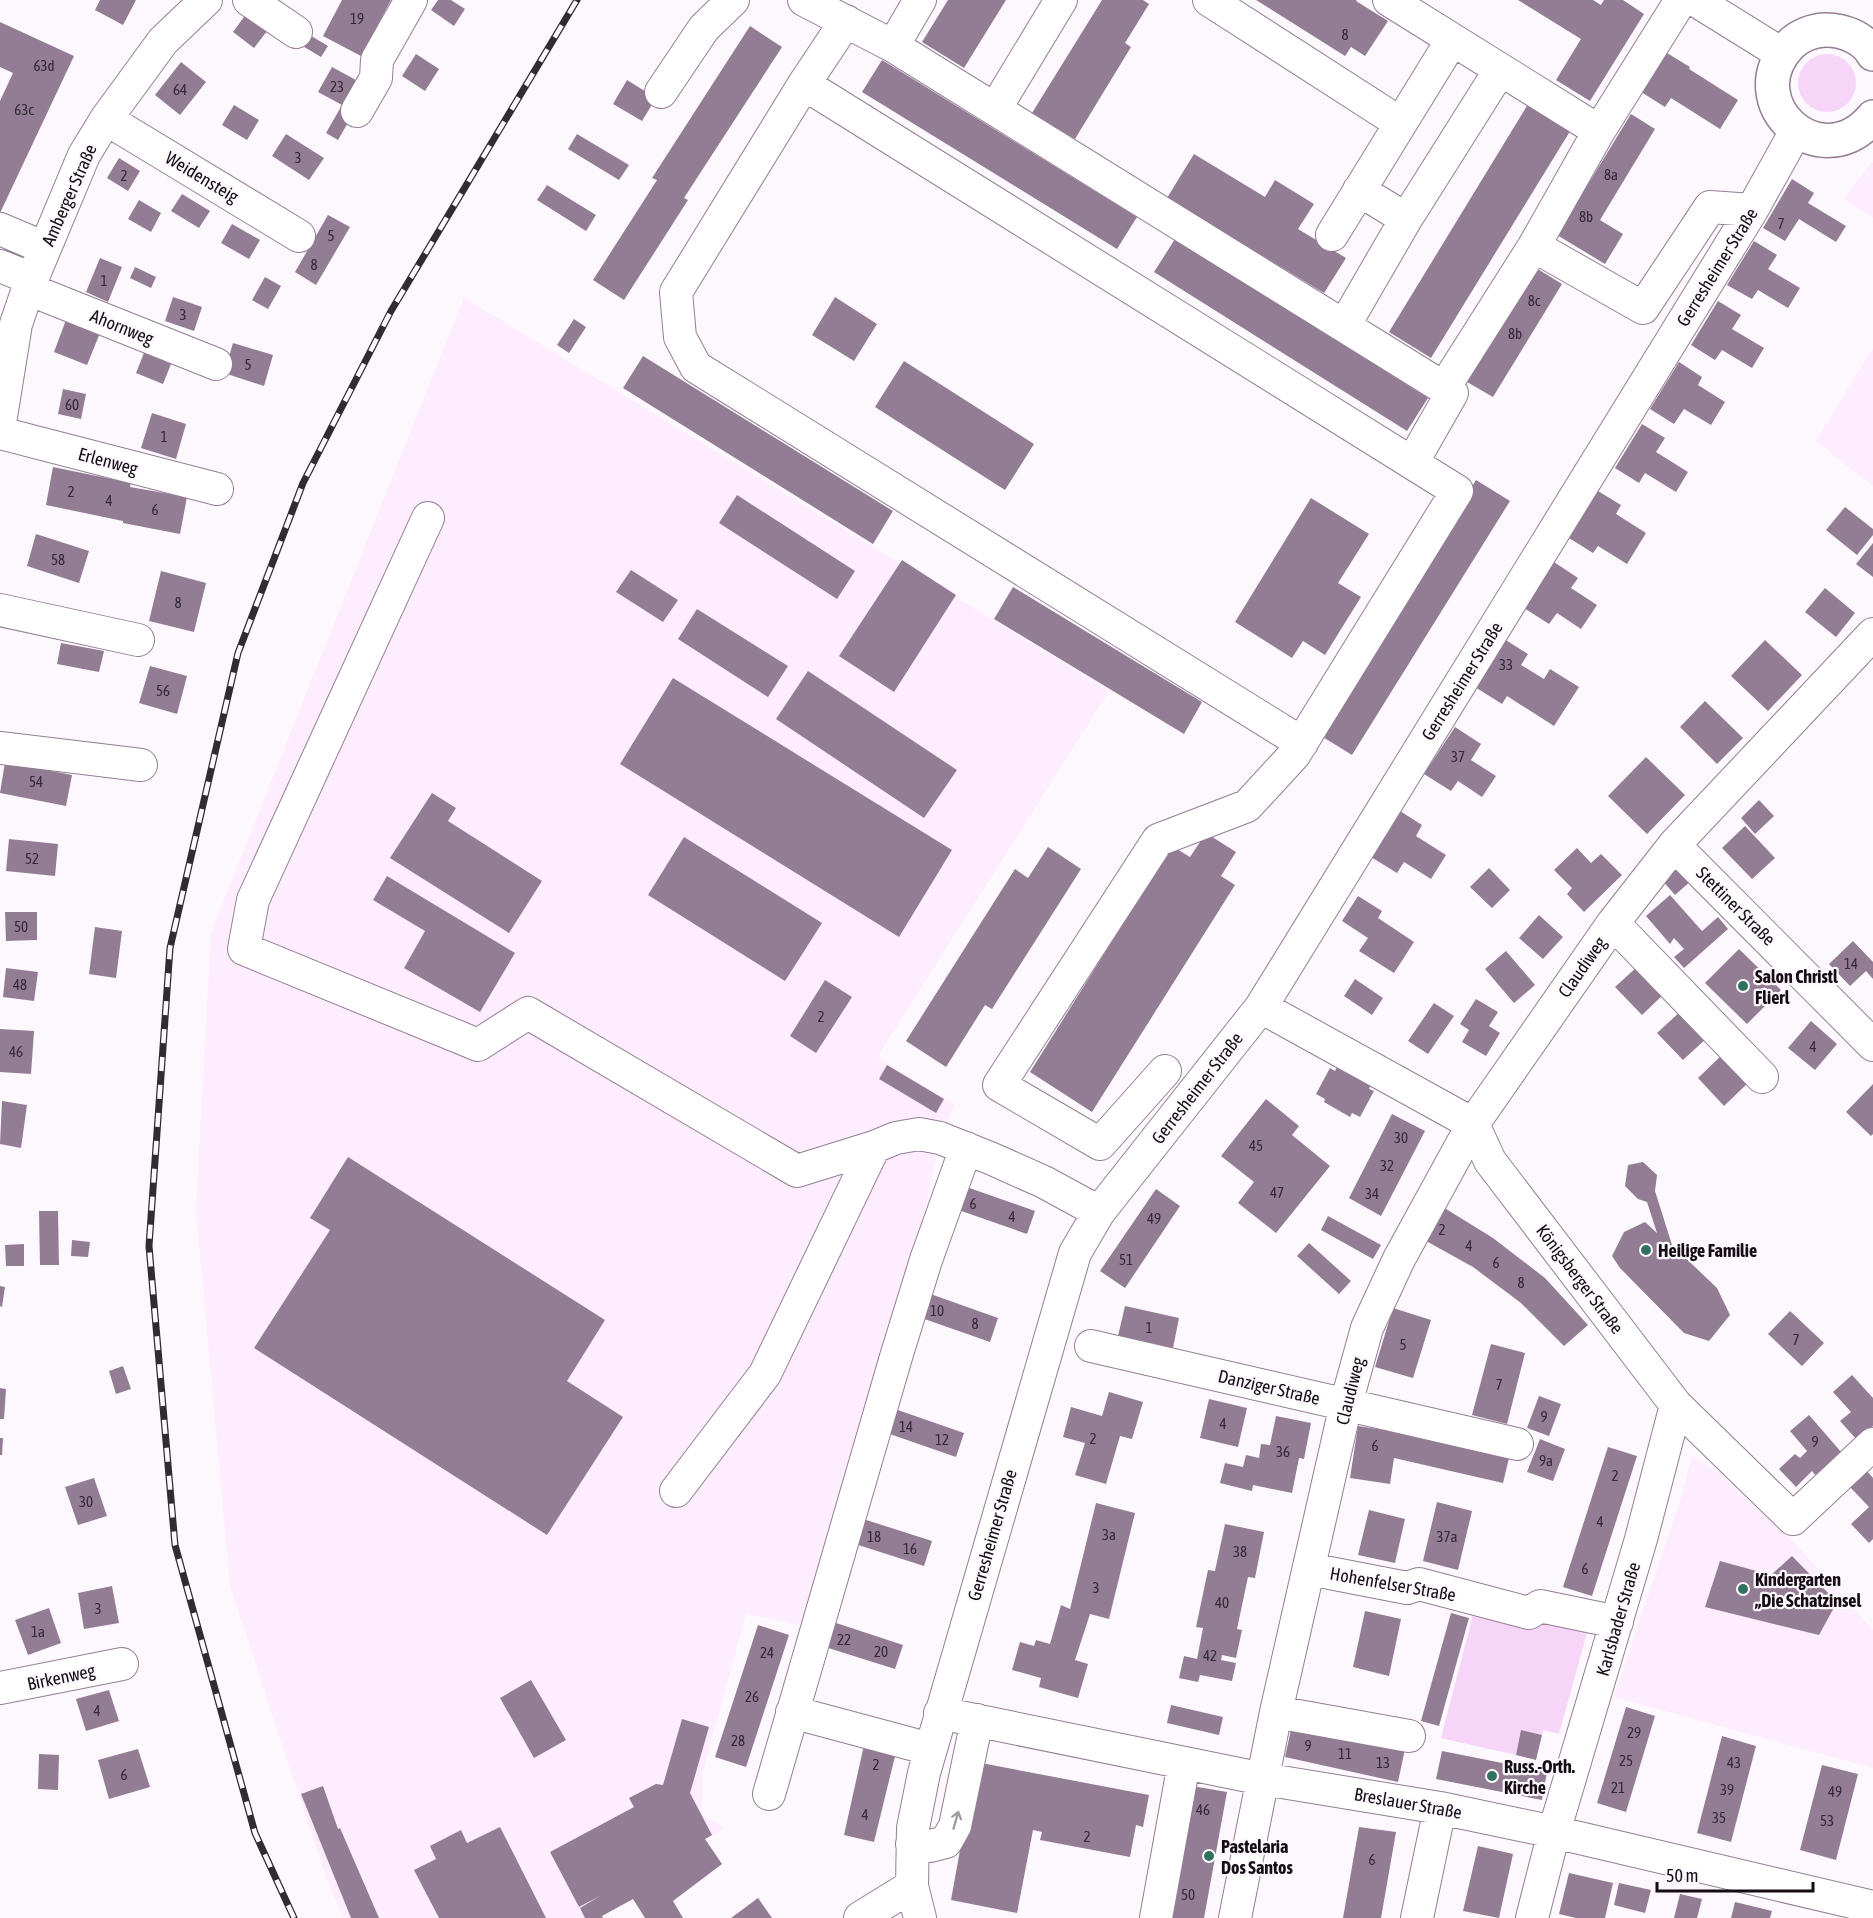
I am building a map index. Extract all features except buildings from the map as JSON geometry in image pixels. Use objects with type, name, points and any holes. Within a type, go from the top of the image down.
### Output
[{"type":"main road","points":[[1872,50],[1857,38],[1841,31],[1825,30],[1808,33],[1794,41],[1782,54],[1775,69],[1773,86],[1776,103],[1784,118],[1796,131],[1813,138],[1831,141],[1848,137],[1864,128],[1873,117]]},
{"type":"street","points":[[249,0],[296,32]]},
{"type":"street","points":[[357,111],[376,78],[377,60],[411,0]]},
{"type":"street","points":[[661,92],[704,28],[734,0]]},
{"type":"street","points":[[804,0],[893,46],[1452,393],[1412,463]]},
{"type":"street","points":[[893,46],[920,0]]},
{"type":"street","points":[[995,109],[1061,0]]},
{"type":"street","points":[[1209,0],[1401,123]]},
{"type":"street","points":[[1389,0],[1599,132]]},
{"type":"street","points":[[1444,388],[1534,246],[1599,132],[1681,0]]},
{"type":"street","points":[[1695,0],[1782,54]]},
{"type":"street","name":"Amberger Straße","points":[[0,423],[16,324],[84,155],[106,119],[163,41],[200,2]]},
{"type":"street","points":[[846,21],[804,84],[676,292],[680,337],[696,367],[1302,742]]},
{"type":"street","points":[[1332,235],[1452,40]]},
{"type":"street","points":[[1344,326],[1406,219],[1500,69]]},
{"type":"street","points":[[804,84],[1457,491],[1294,755],[1247,806],[1158,840],[999,1085],[1100,1144],[1165,1071]]},
{"type":"street","name":"Weidensteig","points":[[106,119],[299,236]]},
{"type":"street","name":"Gerresheimer Straße","points":[[920,1918],[912,1886],[913,1836],[930,1749],[1075,1253],[1099,1212],[1261,1007],[1752,210],[1796,131]]},
{"type":"street","points":[[1359,190],[1406,219]]},
{"type":"street","points":[[1534,246],[1643,308],[1710,207],[1752,210]]},
{"type":"street","points":[[0,230],[36,270]]},
{"type":"street","points":[[0,248],[36,270]]},
{"type":"street","points":[[0,266],[36,270]]},
{"type":"street","name":"Ahornweg","points":[[36,270],[216,364]]},
{"type":"street","name":"Erlenweg","points":[[0,433],[216,489]]},
{"type":"street","points":[[428,518],[253,900],[244,949],[478,1044],[528,1013],[796,1171],[896,1138],[919,1134],[953,1143],[1044,1182],[1099,1212]]},
{"type":"street","points":[[0,610],[138,640]]},
{"type":"street","name":"Claudiweg","points":[[1235,1918],[1276,1712],[1346,1404],[1367,1328],[1399,1259],[1473,1124],[1613,922],[1674,845],[1873,634]]},
{"type":"street","points":[[0,748],[141,765]]},
{"type":"street","name":"Stettiner Straße","points":[[1674,845],[1868,1027]]},
{"type":"street","name":"Claudiweg","points":[[1613,922],[1762,1077]]},
{"type":"street","points":[[1261,1007],[1473,1124]]},
{"type":"street","name":"Königsberger Straße","points":[[1473,1124],[1490,1161],[1676,1404],[1793,1519],[1873,1444]]},
{"type":"street","points":[[769,1794],[926,1260],[953,1143]]},
{"type":"street","points":[[676,1491],[765,1374],[874,1147]]},
{"type":"street","name":"Danziger Straße","points":[[1091,1346],[1517,1444]]},
{"type":"street","name":"Karlsbader Straße","points":[[1532,1918],[1554,1832],[1641,1539],[1676,1404]]},
{"type":"street","name":"Hohenfelser Straße","points":[[1309,1569],[1407,1588],[1419,1584],[1529,1612],[1540,1606],[1617,1622]]},
{"type":"street","name":"Birkenweg","points":[[0,1688],[122,1664]]},
{"type":"street","points":[[792,1712],[930,1749]]},
{"type":"street","points":[[1276,1712],[1410,1736]]},
{"type":"street","name":"Breslauer Straße","points":[[940,1713],[1263,1779],[1440,1808],[1554,1832],[1873,1907]]},
{"type":"street","points":[[913,1836],[930,1846],[945,1842],[955,1826],[977,1720]]},
{"type":"street","points":[[1156,1918],[1184,1763]]},
{"type":"street","points":[[1416,1918],[1440,1808]]},
{"type":"street","points":[[860,1918],[912,1886]]},
{"type":"shaded area","points":[[1827,54],[1838,56],[1851,67],[1856,83],[1854,94],[1843,107],[1827,112],[1816,110],[1803,99],[1798,83],[1800,72],[1811,59]]},
{"type":"shaded area","points":[[1873,163],[1873,218],[1844,199]]},
{"type":"shaded area","points":[[464,298],[1109,691],[877,1057],[954,1105],[940,1138],[914,1262],[806,1627],[746,1613],[703,1772],[702,1816],[725,1828],[581,1907],[586,1918],[344,1918],[327,1880],[230,1586],[196,1209],[211,933]]},
{"type":"shaded area","points":[[1873,348],[1873,486],[1816,441]]},
{"type":"shaded area","name":"Kindergarten „Die Schatzinsel","points":[[1692,1456],[1722,1476],[1798,1547],[1873,1630],[1873,1768],[1614,1697],[1681,1498]]},
{"type":"shaded area","points":[[1476,1603],[1587,1633],[1559,1734],[1543,1730],[1542,1735],[1521,1730],[1516,1755],[1441,1738]]},
{"type":"railway","points":[[294,1918],[255,1833],[175,1545],[149,1246],[170,948],[238,653],[303,483],[391,311],[577,0]]},
{"type":"place","name":"Salon Christl Flierl","points":[[1743,986]]},
{"type":"place","name":"Heilige Familie","points":[[1646,1250]]},
{"type":"place","name":"Kindergarten „Die Schatzinsel","points":[[1743,1589]]},
{"type":"place","name":"Russ.-Orth. Kirche","points":[[1492,1776]]},
{"type":"place","name":"Pastelaria Dos Santos","points":[[1209,1856]]}]
